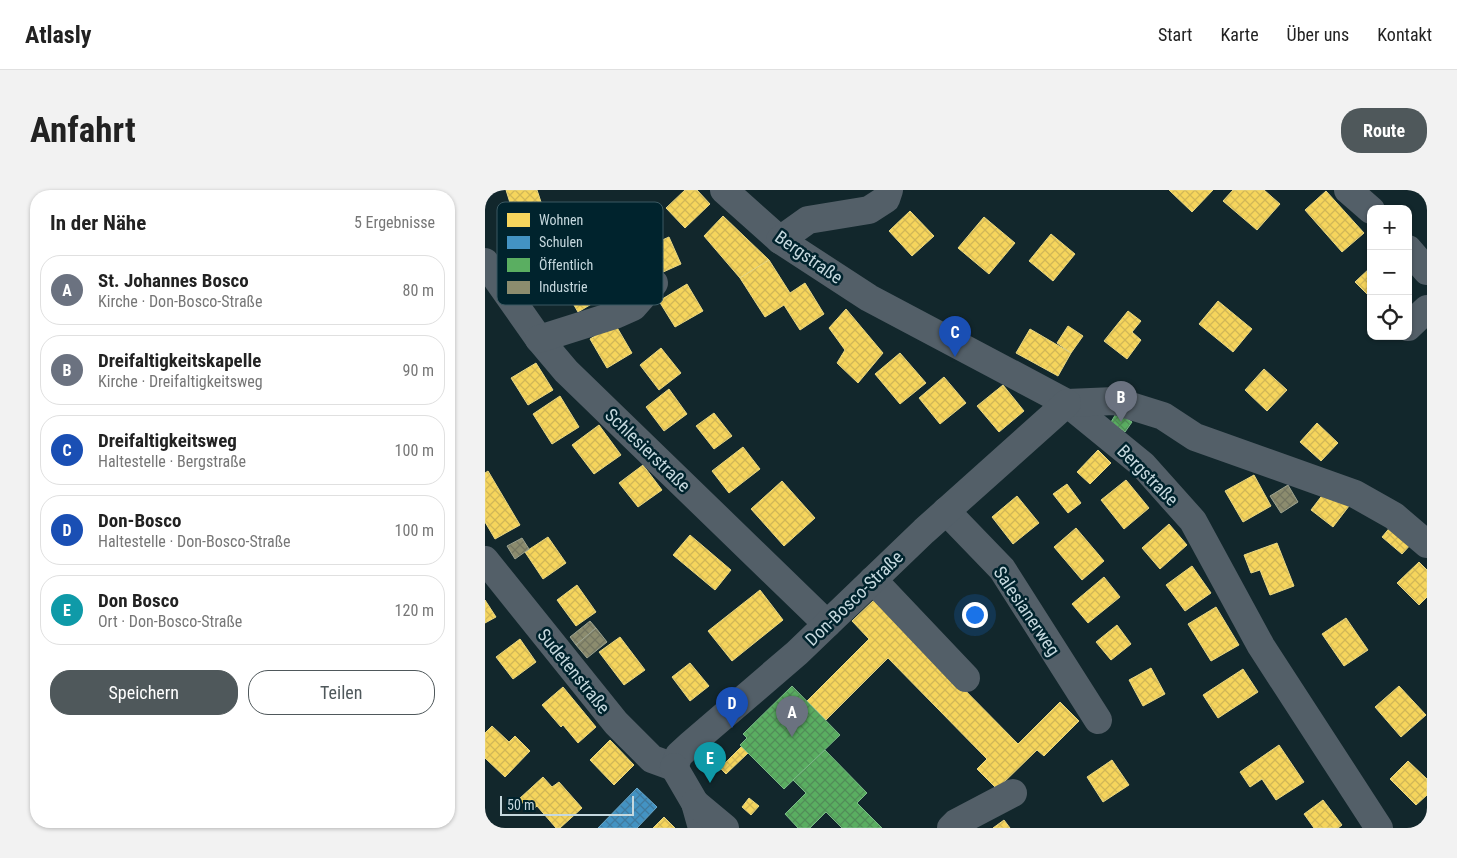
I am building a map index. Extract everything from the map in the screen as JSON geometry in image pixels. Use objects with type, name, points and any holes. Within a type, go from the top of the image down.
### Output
[{"type":"street","name":"Bergstraße","points":[[724,190],[780,240],[869,298],[1067,404],[1143,466],[1193,521],[1261,646],[1379,828]]},
{"type":"street","points":[[780,240],[808,220],[869,210],[886,199],[889,190]]},
{"type":"street","points":[[1348,190],[1367,207]]},
{"type":"street","points":[[1409,250],[1427,271]]},
{"type":"street","name":"Schlesierstraße","points":[[485,262],[497,279]]},
{"type":"street","name":"Schlesierstraße","points":[[515,305],[539,340],[565,371],[827,624]]},
{"type":"street","points":[[539,340],[615,315],[635,305]]},
{"type":"street","points":[[1412,323],[1427,309]]},
{"type":"street","points":[[1067,404],[1115,401],[1163,416],[1195,437],[1355,494],[1394,516],[1427,544]]},
{"type":"street","name":"Don-Bosco-Straße","points":[[675,767],[679,755],[797,653],[947,511],[1067,404]]},
{"type":"street","name":"Salesianerweg","points":[[947,511],[1001,569],[1098,720]]},
{"type":"street","name":"Sudetenstraße","points":[[485,561],[616,723],[652,760],[675,767]]},
{"type":"street","points":[[873,580],[967,678]]},
{"type":"street","points":[[675,767],[699,815],[725,828]]},
{"type":"street","points":[[951,820],[1013,793]]},
{"type":"building: Wohnen","points":[[506,190],[537,190],[541,202],[510,202]]},
{"type":"building: Wohnen","points":[[685,190],[697,190],[710,204],[685,228],[666,208]]},
{"type":"building: Wohnen","points":[[1169,190],[1213,190],[1192,212]]},
{"type":"building: Wohnen","points":[[1233,190],[1264,190],[1280,204],[1257,230],[1223,201]]},
{"type":"building: Wohnen","points":[[1326,191],[1364,233],[1342,252],[1305,210]]},
{"type":"building: Wohnen","points":[[910,211],[934,236],[912,256],[889,231]]},
{"type":"building: Wohnen","points":[[723,216],[769,260],[740,278],[704,236]]},
{"type":"building: Wohnen","points":[[984,217],[1015,243],[989,274],[958,248]]},
{"type":"building: Wohnen","points":[[1051,234],[1075,254],[1053,281],[1029,261]]},
{"type":"building: Wohnen","points":[[669,237],[681,264],[663,272],[663,240]]},
{"type":"building: Wohnen","points":[[769,260],[790,293],[805,283],[824,314],[800,330],[784,305],[765,317],[740,278]]},
{"type":"building: Wohnen","points":[[1367,271],[1367,294],[1355,282]]},
{"type":"building: Wohnen","points":[[687,284],[703,311],[675,327],[661,305],[663,299]]},
{"type":"building: Wohnen","points":[[1218,301],[1252,329],[1233,352],[1199,324]]},
{"type":"building: Wohnen","points":[[574,305],[590,305],[578,312]]},
{"type":"building: Wohnen","points":[[846,309],[883,353],[858,383],[837,363],[845,350],[829,328]]},
{"type":"building: Wohnen","points":[[1128,311],[1141,321],[1132,332],[1141,340],[1127,359],[1104,341]]},
{"type":"building: Wohnen","points":[[615,324],[632,353],[607,368],[590,339]]},
{"type":"building: Wohnen","points":[[1068,326],[1083,336],[1071,353],[1057,343]]},
{"type":"building: Wohnen","points":[[1030,329],[1071,353],[1058,376],[1016,353]]},
{"type":"building: Wohnen","points":[[661,348],[681,373],[659,390],[640,365]]},
{"type":"building: Wohnen","points":[[900,353],[926,383],[900,404],[875,374]]},
{"type":"building: Wohnen","points":[[536,363],[553,390],[528,405],[511,378]]},
{"type":"building: Wohnen","points":[[1264,369],[1287,390],[1267,411],[1245,390]]},
{"type":"building: Wohnen","points":[[944,377],[966,403],[940,424],[919,398]]},
{"type":"building: Wohnen","points":[[1003,385],[1024,411],[999,432],[977,406]]},
{"type":"building: Wohnen","points":[[669,389],[687,414],[664,431],[646,407]]},
{"type":"building: Wohnen","points":[[560,396],[579,427],[552,444],[533,414]]},
{"type":"building: Wohnen","points":[[714,413],[732,436],[714,449],[696,426]]},
{"type":"building: Wohnen","points":[[1317,423],[1338,443],[1321,461],[1300,442]]},
{"type":"building: Wohnen","points":[[599,425],[621,455],[594,474],[572,445]]},
{"type":"building: Wohnen","points":[[743,447],[760,469],[729,493],[712,471]]},
{"type":"building: Wohnen","points":[[1098,450],[1111,463],[1090,484],[1077,472]]},
{"type":"building: Wohnen","points":[[643,465],[662,490],[638,507],[619,483]]},
{"type":"building: Wohnen","points":[[488,471],[520,525],[495,539],[485,522],[485,473]]},
{"type":"building: Wohnen","points":[[1254,475],[1271,506],[1243,522],[1225,491]]},
{"type":"building: Wohnen","points":[[1126,480],[1149,508],[1124,529],[1101,500]]},
{"type":"building: Wohnen","points":[[782,481],[815,518],[784,546],[751,509]]},
{"type":"building: Wohnen","points":[[1067,484],[1081,503],[1068,513],[1053,494]]},
{"type":"building: Wohnen","points":[[1327,489],[1349,506],[1333,527],[1311,510]]},
{"type":"building: Wohnen","points":[[1017,496],[1039,523],[1013,544],[992,517]]},
{"type":"building: Wohnen","points":[[1169,524],[1187,545],[1160,569],[1142,548]]},
{"type":"building: Wohnen","points":[[1392,525],[1412,543],[1402,554],[1382,537]]},
{"type":"building: Wohnen","points":[[1076,528],[1104,561],[1082,580],[1054,547]]},
{"type":"building: Wohnen","points":[[690,535],[731,570],[715,590],[673,555]]},
{"type":"building: Wohnen","points":[[548,537],[566,563],[543,579],[525,552]]},
{"type":"building: Wohnen","points":[[1277,543],[1294,586],[1270,595],[1260,570],[1251,573],[1244,555]]},
{"type":"building: Wohnen","points":[[1419,562],[1427,570],[1427,597],[1419,605],[1397,583]]},
{"type":"building: Wohnen","points":[[1192,566],[1211,593],[1185,611],[1166,585]]},
{"type":"building: Wohnen","points":[[1104,577],[1120,597],[1088,623],[1072,604]]},
{"type":"building: Wohnen","points":[[577,585],[596,612],[576,626],[557,600]]},
{"type":"building: Wohnen","points":[[760,590],[783,620],[732,661],[708,631]]},
{"type":"building: Wohnen","points":[[875,599],[1018,744],[1060,702],[1079,721],[1044,756],[1037,750],[997,789],[977,769],[987,759],[888,658],[826,720],[807,701],[869,639],[852,621]]},
{"type":"building: Wohnen","points":[[485,600],[496,617],[485,623]]},
{"type":"building: Wohnen","points":[[1216,607],[1239,645],[1211,661],[1188,624]]},
{"type":"building: Wohnen","points":[[1346,618],[1368,650],[1344,666],[1322,634]]},
{"type":"building: Wohnen","points":[[1117,625],[1131,644],[1111,660],[1096,642]]},
{"type":"building: Wohnen","points":[[620,637],[645,670],[624,685],[599,652]]},
{"type":"building: Wohnen","points":[[520,639],[536,662],[513,679],[496,657]]},
{"type":"building: Wohnen","points":[[690,663],[709,686],[690,701],[672,677]]},
{"type":"building: Wohnen","points":[[1151,668],[1165,694],[1143,706],[1129,680]]},
{"type":"building: Wohnen","points":[[1243,669],[1258,692],[1218,718],[1203,695]]},
{"type":"building: Wohnen","points":[[1399,686],[1426,715],[1401,737],[1375,707]]},
{"type":"building: Wohnen","points":[[563,687],[596,727],[578,743],[542,705]]},
{"type":"building: Wohnen","points":[[492,726],[509,742],[515,736],[530,751],[505,777],[485,758],[485,733]]},
{"type":"building: Wohnen","points":[[610,740],[634,765],[614,785],[590,760]]},
{"type":"building: Wohnen","points":[[1279,745],[1304,782],[1276,800],[1262,779],[1250,787],[1240,772]]},
{"type":"building: Wohnen","points":[[742,746],[748,753],[726,774],[720,768]]},
{"type":"building: Wohnen","points":[[1112,760],[1129,785],[1103,802],[1087,777]]},
{"type":"building: Wohnen","points":[[1408,761],[1427,779],[1427,795],[1416,805],[1390,779]]},
{"type":"building: Wohnen","points":[[543,777],[552,787],[559,782],[582,808],[560,828],[556,828],[537,806],[531,812],[519,799]]},
{"type":"building: Wohnen","points":[[749,798],[759,806],[751,815],[742,807]]},
{"type":"building: Wohnen","points":[[1323,800],[1342,825],[1338,828],[1314,828],[1304,814]]},
{"type":"building: Wohnen","points":[[664,817],[675,828],[653,828]]},
{"type":"building: Wohnen","points":[[1004,820],[1010,828],[993,828]]},
{"type":"building: Schulen","points":[[637,788],[657,807],[637,828],[598,828]]},
{"type":"building: Öffentlich","points":[[1117,412],[1132,422],[1125,432],[1111,422]]},
{"type":"building: Öffentlich","points":[[792,686],[840,735],[784,789],[740,745],[747,738],[743,734]]},
{"type":"building: Öffentlich","points":[[825,750],[867,793],[857,803],[882,828],[842,828],[826,812],[810,828],[798,828],[785,814],[806,793],[793,780]]},
{"type":"building: Industrie","points":[[1288,485],[1298,502],[1281,513],[1270,496]]},
{"type":"building: Industrie","points":[[522,538],[529,549],[515,559],[507,546]]},
{"type":"building: Industrie","points":[[590,621],[596,628],[576,645],[570,637]]},
{"type":"building: Industrie","points":[[596,628],[607,642],[587,658],[576,645]]},
{"type":"place","name":"Dreifaltigkeitsweg","points":[[955,357]]},
{"type":"place","name":"Dreifaltigkeitskapelle","points":[[1121,422]]},
{"type":"place","name":"Don-Bosco","points":[[732,728]]},
{"type":"place","name":"St. Johannes Bosco","points":[[792,737]]},
{"type":"place","name":"Don Bosco","points":[[710,783]]}]
